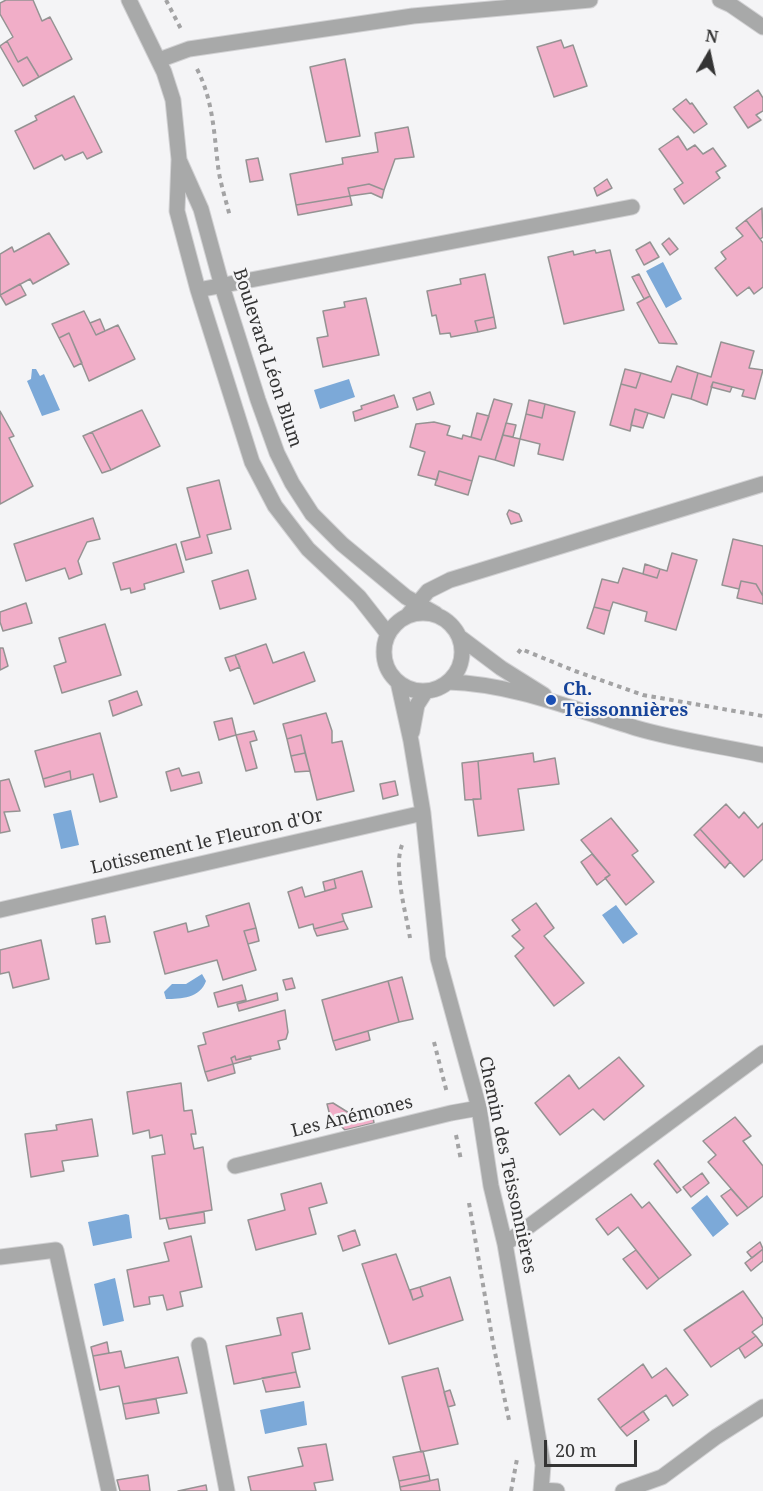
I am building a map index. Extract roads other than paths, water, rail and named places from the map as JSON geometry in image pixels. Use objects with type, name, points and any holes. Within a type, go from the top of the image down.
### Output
[{"type":"street","name":"Boulevard Léon Blum","points":[[129,0],[159,60],[173,99],[179,159],[177,211],[198,290],[252,462],[275,506],[308,549],[359,597],[387,634]]},
{"type":"street","points":[[159,60],[189,49],[413,16],[590,0]]},
{"type":"street","points":[[720,0],[763,27]]},
{"type":"street","name":"Boulevard Léon Blum","points":[[179,159],[201,209],[222,286],[265,422],[292,483],[312,514],[342,544],[406,597],[413,609]]},
{"type":"street","points":[[198,290],[632,207]]},
{"type":"street","points":[[461,638],[463,650],[457,673],[438,688],[426,691],[411,689],[398,682],[389,672],[384,660],[387,634],[396,622],[413,609],[428,591],[450,580],[763,484]]},
{"type":"street","points":[[413,609],[436,614],[447,620],[461,638],[501,668],[551,700]]},
{"type":"street","name":"Chemin des Teissonnières","points":[[398,682],[423,813],[438,958],[479,1108],[543,1464],[541,1491]]},
{"type":"street","points":[[448,682],[481,685],[551,700],[638,728],[763,755]]},
{"type":"street","name":"Chemin des Teissonnières","points":[[411,741],[417,705],[426,691]]},
{"type":"street","name":"Lotissement le Fleuron d'Or","points":[[0,910],[423,813]]},
{"type":"street","points":[[505,1244],[763,1053]]},
{"type":"street","name":"Les Anémones","points":[[235,1166],[440,1115],[479,1108]]},
{"type":"street","points":[[0,1257],[56,1250],[109,1491]]},
{"type":"street","points":[[199,1345],[227,1491]]},
{"type":"street","points":[[623,1491],[662,1477],[716,1437],[763,1407]]},
{"type":"street","points":[[541,1491],[557,1491]]},
{"type":"water","points":[[663,262],[682,299],[666,308],[646,271]]},
{"type":"water","points":[[32,369],[36,369],[40,376],[44,374],[60,410],[42,416],[27,381],[31,379]]},
{"type":"water","points":[[349,379],[355,397],[320,409],[314,390]]},
{"type":"water","points":[[71,810],[79,845],[61,849],[53,814]]},
{"type":"water","points":[[616,905],[638,934],[623,944],[602,915]]},
{"type":"water","points":[[202,974],[206,981],[195,994],[184,998],[166,999],[164,992],[172,984],[186,984]]},
{"type":"water","points":[[707,1195],[729,1224],[713,1237],[691,1208]]},
{"type":"water","points":[[129,1215],[132,1238],[93,1246],[88,1222]]},
{"type":"water","points":[[115,1278],[124,1321],[103,1326],[94,1284]]},
{"type":"water","points":[[304,1401],[307,1425],[265,1434],[260,1410]]},
{"type":"place","name":"Ch. Teissonnières","points":[[551,700]]}]
